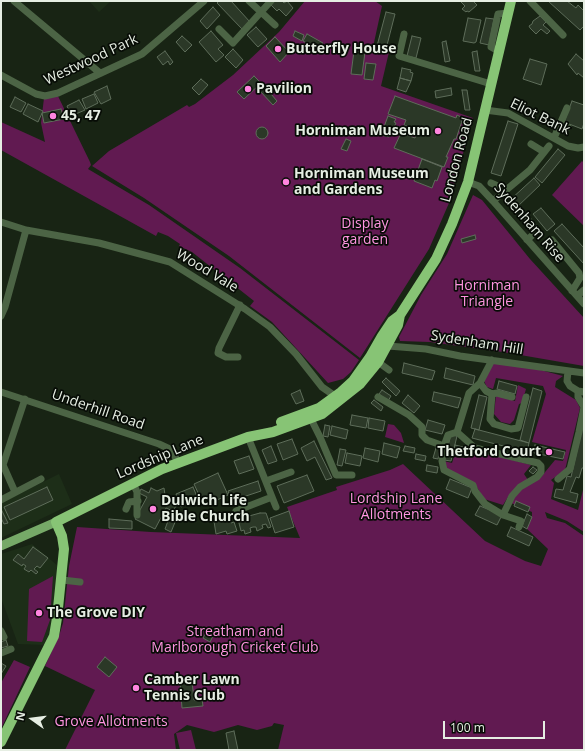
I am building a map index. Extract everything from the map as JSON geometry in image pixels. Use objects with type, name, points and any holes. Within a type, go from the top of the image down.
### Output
[{"type":"highway","name":"London Road","points":[[374,360],[388,346],[398,324],[400,315],[436,259],[452,224],[468,182],[511,1]]},
{"type":"highway","name":"London Road","points":[[251,436],[270,426],[319,408],[360,384],[374,360],[382,336],[392,321],[400,315]]},
{"type":"highway","name":"Lordship Lane","points":[[56,522],[133,483],[178,463],[251,436],[273,432],[311,419],[333,401]]},
{"type":"highway","points":[[1,742],[4,728],[54,636],[62,580],[64,544],[56,522]]},
{"type":"main road","name":"Lordship Lane","points":[[1,546],[56,522]]},
{"type":"street","points":[[14,1],[100,73]]},
{"type":"street","name":"Westwood Park","points":[[1,75],[36,94],[45,96],[58,93],[142,54],[204,1]]},
{"type":"street","points":[[249,1],[275,25]]},
{"type":"street","points":[[219,29],[233,43],[262,13],[271,1]]},
{"type":"street","points":[[530,1],[563,35]]},
{"type":"street","points":[[404,34],[399,56],[491,84]]},
{"type":"street","points":[[554,138],[567,108]]},
{"type":"street","name":"Eliot Bank","points":[[485,110],[508,114],[568,146],[578,148],[584,147]]},
{"type":"street","points":[[560,124],[568,127]]},
{"type":"street","points":[[493,201],[530,170],[546,149],[531,144]]},
{"type":"street","name":"Sydenham Rise","points":[[468,182],[479,186],[584,304]]},
{"type":"street","points":[[491,183],[500,187],[504,192]]},
{"type":"street","points":[[527,240],[537,231],[528,220]]},
{"type":"street","name":"Wood Vale","points":[[1,222],[26,230],[99,243],[170,262],[240,305],[270,327],[296,354],[322,387],[322,391],[333,401]]},
{"type":"street","points":[[1,316],[5,307],[26,230]]},
{"type":"street","points":[[552,240],[579,273],[580,278],[574,294]]},
{"type":"street","points":[[574,294],[584,290]]},
{"type":"street","points":[[238,357],[226,357],[218,353],[240,305]]},
{"type":"street","name":"Sydenham Hill","points":[[388,346],[426,349],[460,356],[584,373]]},
{"type":"street","points":[[374,360],[389,370]]},
{"type":"street","points":[[457,432],[469,393],[480,383],[492,360]]},
{"type":"street","points":[[558,479],[570,469],[584,407],[578,396],[581,392],[570,386],[567,381],[568,371]]},
{"type":"street","points":[[480,383],[486,391],[492,394],[497,393],[512,397]]},
{"type":"street","name":"Underhill Road","points":[[1,392],[158,444],[172,450],[178,463]]},
{"type":"street","points":[[492,394],[490,419],[494,424],[511,429],[518,428],[526,397]]},
{"type":"street","points":[[378,397],[409,415],[422,427],[422,435],[427,440],[444,446]]},
{"type":"street","points":[[15,492],[2,466],[25,399]]},
{"type":"street","points":[[311,419],[320,436],[336,475],[352,475]]},
{"type":"street","points":[[457,432],[448,435],[444,446],[442,461],[444,470],[473,485],[475,491],[485,504],[503,515],[521,521],[519,527]]},
{"type":"street","points":[[457,432],[475,448],[541,466],[541,472],[537,477],[520,488],[512,496],[503,515]]},
{"type":"street","points":[[251,436],[276,507]]},
{"type":"street","points":[[266,481],[290,472]]},
{"type":"street","points":[[1,500],[42,479]]},
{"type":"street","points":[[133,483],[137,492],[137,515]]},
{"type":"street","points":[[236,511],[272,497]]},
{"type":"street","points":[[126,509],[129,502],[138,501]]},
{"type":"street","points":[[62,580],[80,582]]},
{"type":"street","points":[[1,653],[11,649]]},
{"type":"shaded area","points":[[89,1],[111,1],[99,12]]},
{"type":"shaded area","points":[[59,474],[72,504],[1,538],[1,503]]},
{"type":"shaded area","points":[[32,544],[58,566],[54,622],[45,645],[18,644],[1,598],[1,554]]},
{"type":"green space","name":"Horniman Museum and Gardens","points":[[305,1],[375,1],[382,6],[373,47],[389,52],[381,86],[473,118],[449,203],[429,249],[360,358],[229,256],[144,198],[92,166],[109,151],[187,105],[189,107],[195,104],[233,75],[279,32]]},
{"type":"green space","points":[[57,94],[90,162],[91,165],[88,169],[149,205],[240,268],[359,360],[351,372],[343,379],[328,383],[272,322],[250,306],[254,301],[192,252],[179,246],[180,244],[168,236],[158,232],[156,236],[1,150],[1,122],[45,142],[41,123],[44,98]]},
{"type":"green space","points":[[582,161],[584,163],[584,226],[552,195]]},
{"type":"green space","name":"Horniman Triangle","points":[[473,195],[482,200],[530,259],[584,318],[584,366],[503,352],[430,342],[400,341],[399,337],[421,295],[447,254]]},
{"type":"green space","points":[[493,363],[533,368],[563,376],[556,381],[555,387],[576,400],[580,408],[565,470],[551,480],[554,483],[551,499],[578,510],[584,486],[584,532],[567,521],[545,512],[547,518],[565,523],[584,536],[584,750],[278,750],[284,725],[274,723],[272,726],[257,730],[238,725],[214,732],[187,725],[174,734],[176,750],[65,750],[95,690],[45,666],[59,636],[63,623],[69,566],[77,527],[151,532],[300,538],[287,507],[337,490],[336,487],[390,470],[403,464],[485,541],[525,561],[541,566],[548,549],[527,529],[532,517],[532,512],[511,503],[514,496],[526,486],[541,477],[555,460],[563,461],[566,450],[532,442],[546,394],[543,386],[496,378],[493,389],[487,387],[484,381]]},
{"type":"green space","points":[[518,385],[526,389],[522,403],[519,404],[514,420],[510,424],[501,422],[494,414],[496,395],[515,401]]},
{"type":"green space","points":[[388,424],[394,425],[401,433],[404,443],[385,437]]},
{"type":"green space","points":[[472,449],[531,465],[524,474],[528,480],[508,497],[503,505],[484,499],[475,484],[448,475],[444,461],[452,463],[454,457],[466,458]]},
{"type":"green space","name":"The Grove DIY","points":[[53,576],[50,620],[42,642],[27,641],[29,589]]},
{"type":"green space","points":[[14,660],[30,667],[1,729],[1,683]]},
{"type":"green space","points":[[191,730],[196,750],[180,750],[176,733]]},
{"type":"building","points":[[219,1],[231,1],[250,22],[242,29],[217,3]]},
{"type":"building","points":[[273,1],[282,1],[284,3],[287,1],[293,8],[286,16],[279,9],[277,11],[270,4]]},
{"type":"building","points":[[460,1],[473,1],[477,5],[469,12],[466,12],[462,9],[465,6]]},
{"type":"building","points":[[548,1],[567,1],[576,8],[578,5],[584,11],[584,26],[580,30]]},
{"type":"building","points":[[213,7],[220,15],[207,29],[200,21]]},
{"type":"building","points":[[386,12],[395,14],[386,49],[377,46]]},
{"type":"building","points":[[540,16],[546,22],[543,25],[550,31],[547,34],[541,29],[536,34],[529,26]]},
{"type":"building","points":[[468,18],[481,20],[476,42],[474,43],[463,41]]},
{"type":"building","points":[[486,18],[494,19],[489,45],[480,43]]},
{"type":"building","points":[[256,27],[267,39],[258,47],[247,35]]},
{"type":"building","points":[[211,31],[223,45],[218,49],[224,55],[216,62],[199,42]]},
{"type":"building","points":[[295,31],[304,35],[302,41],[293,36]]},
{"type":"building","points":[[307,34],[323,43],[319,50],[303,41]]},
{"type":"building","points":[[182,36],[192,45],[185,52],[176,42]]},
{"type":"building","points":[[412,36],[421,38],[416,58],[407,56]]},
{"type":"building","name":"Butterfly House","points":[[275,37],[289,52],[280,62],[266,46]]},
{"type":"building","points":[[446,41],[450,61],[445,62],[442,42]]},
{"type":"building","points":[[233,49],[243,60],[236,68],[225,57]]},
{"type":"building","points":[[165,51],[173,62],[170,65],[168,61],[163,65],[157,57]]},
{"type":"building","points":[[354,51],[365,52],[362,75],[351,74]]},
{"type":"building","points":[[477,51],[480,71],[475,71],[472,52]]},
{"type":"building","points":[[576,54],[584,61],[584,78],[578,73],[577,75],[568,64]]},
{"type":"building","points":[[530,59],[547,64],[541,85],[523,79]]},
{"type":"building","points":[[366,63],[376,64],[373,80],[364,79]]},
{"type":"building","points":[[402,68],[411,70],[410,72],[413,73],[411,81],[400,78]]},
{"type":"building","name":"Pavilion","points":[[254,76],[261,83],[244,99],[237,92]]},
{"type":"building","points":[[400,78],[411,81],[406,92],[397,89]]},
{"type":"building","points":[[201,79],[208,85],[199,95],[192,88]]},
{"type":"building","points":[[107,86],[111,99],[101,104],[94,92]]},
{"type":"building","points":[[265,87],[277,101],[273,105],[260,91]]},
{"type":"building","points":[[451,88],[452,95],[436,98],[435,91]]},
{"type":"building","points":[[462,90],[467,90],[470,110],[465,110]]},
{"type":"building","points":[[94,94],[98,103],[86,109],[82,99]]},
{"type":"building","name":"Horniman Museum","points":[[395,96],[456,118],[457,115],[463,118],[456,139],[454,139],[446,157],[448,157],[444,167],[394,148],[401,133],[415,138],[418,130],[404,125],[406,120],[388,114]]},
{"type":"building","points":[[15,97],[26,103],[21,112],[10,107]]},
{"type":"building","points":[[79,100],[85,110],[71,116],[67,106]]},
{"type":"building","points":[[572,101],[584,105],[584,123],[582,129],[564,122]]},
{"type":"building","points":[[28,104],[43,111],[38,122],[23,114]]},
{"type":"building","name":"45, 47","points":[[61,109],[64,119],[44,123],[42,113]]},
{"type":"building","points":[[388,116],[396,119],[394,122],[396,123],[389,137],[381,135]]},
{"type":"building","points":[[465,117],[468,118],[468,124],[465,125],[462,124],[461,121],[462,118]]},
{"type":"building","points":[[508,121],[518,124],[501,176],[491,173]]},
{"type":"building","points":[[260,127],[264,127],[268,133],[264,139],[260,139],[256,135],[256,131]]},
{"type":"building","points":[[346,139],[351,141],[347,151],[341,149]]},
{"type":"building","points":[[558,149],[565,155],[542,183],[535,177]]},
{"type":"building","points":[[422,159],[442,167],[437,181],[435,180],[432,188],[414,181]]},
{"type":"building","points":[[534,178],[540,185],[517,207],[510,200]]},
{"type":"building","points":[[541,208],[555,224],[547,231],[533,214]]},
{"type":"building","points":[[562,224],[584,248],[584,264],[554,231]]},
{"type":"building","points":[[475,235],[476,239],[462,243],[461,239]]},
{"type":"building","points":[[404,363],[435,371],[432,380],[402,373]]},
{"type":"building","points":[[446,368],[475,376],[473,385],[444,378]]},
{"type":"building","points":[[386,378],[400,391],[396,396],[382,382]]},
{"type":"building","points":[[499,381],[517,386],[515,394],[497,389]]},
{"type":"building","points":[[533,388],[542,391],[529,443],[520,440]]},
{"type":"building","points":[[300,390],[304,401],[296,404],[291,394]]},
{"type":"building","points":[[382,390],[391,396],[388,401],[379,394]]},
{"type":"building","points":[[434,392],[461,398],[458,408],[432,401]]},
{"type":"building","points":[[408,395],[420,406],[414,413],[402,403]]},
{"type":"building","points":[[479,395],[487,397],[479,430],[471,428]]},
{"type":"building","points":[[374,400],[383,407],[381,411],[371,403]]},
{"type":"building","points":[[352,415],[368,418],[366,428],[350,425]]},
{"type":"building","points":[[369,418],[385,421],[383,431],[368,428]]},
{"type":"building","points":[[428,420],[445,425],[442,434],[425,430]]},
{"type":"building","points":[[584,420],[584,468],[582,468],[579,478],[576,477],[570,492],[578,494],[576,503],[554,497],[556,489],[563,490],[567,476],[571,477]]},
{"type":"building","points":[[325,425],[330,426],[328,437],[323,436]]},
{"type":"building","points":[[332,426],[348,430],[346,439],[330,435]]},
{"type":"building","points":[[475,429],[529,443],[527,452],[472,438]]},
{"type":"building","points":[[451,435],[457,436],[451,461],[444,460]]},
{"type":"building","points":[[292,439],[298,454],[283,460],[277,444]]},
{"type":"building","points":[[314,441],[332,478],[326,480],[315,457],[307,461],[301,448]]},
{"type":"building","points":[[384,443],[400,447],[397,458],[382,454]]},
{"type":"building","points":[[455,445],[463,447],[462,453],[453,451]]},
{"type":"building","name":"Thetford Court","points":[[535,445],[565,452],[563,459],[534,453]]},
{"type":"building","points":[[271,446],[277,461],[268,464],[262,450]]},
{"type":"building","points":[[405,446],[415,448],[414,453],[403,451]]},
{"type":"building","points":[[365,448],[380,451],[378,462],[363,458]]},
{"type":"building","points":[[436,448],[440,449],[438,459],[433,458]]},
{"type":"building","points":[[340,449],[346,450],[342,466],[337,465]]},
{"type":"building","points":[[347,453],[362,456],[360,466],[345,463]]},
{"type":"building","points":[[416,454],[426,456],[425,461],[415,459]]},
{"type":"building","points":[[249,456],[254,469],[239,474],[234,461]]},
{"type":"building","points":[[427,465],[438,467],[437,473],[426,471]]},
{"type":"building","points":[[533,467],[537,470],[533,474],[529,471]]},
{"type":"building","points":[[218,473],[228,495],[204,506],[194,484]]},
{"type":"building","points":[[307,475],[314,491],[284,503],[277,486]]},
{"type":"building","points":[[450,479],[472,488],[468,498],[446,489]]},
{"type":"building","points":[[258,481],[261,491],[231,501],[228,491]]},
{"type":"building","points":[[47,487],[53,500],[10,520],[4,507]]},
{"type":"building","points":[[193,487],[198,499],[181,507],[176,494]]},
{"type":"building","name":"Dulwich Life Bible Church","points":[[151,488],[157,491],[164,488],[165,495],[171,498],[168,503],[176,506],[173,511],[166,508],[155,529],[135,519],[147,497],[139,493],[141,489],[149,493]]},
{"type":"building","points":[[516,501],[530,507],[528,512],[514,506]]},
{"type":"building","points":[[480,506],[502,515],[497,525],[475,515]]},
{"type":"building","points":[[1,509],[8,523],[4,524],[1,518]]},
{"type":"building","points":[[289,511],[294,527],[275,533],[270,518]]},
{"type":"building","points":[[221,512],[224,521],[230,519],[231,523],[234,522],[237,531],[227,534],[226,531],[216,534],[213,515]]},
{"type":"building","points":[[171,513],[178,515],[171,532],[165,529]]},
{"type":"building","points":[[260,513],[266,513],[271,527],[268,528],[266,524],[262,525],[263,528],[257,531],[256,527],[253,527],[250,528],[251,532],[245,534],[244,530],[241,531],[238,519]]},
{"type":"building","points":[[527,514],[532,517],[527,529],[522,526]]},
{"type":"building","points":[[109,519],[132,521],[132,529],[109,528]]},
{"type":"building","points":[[511,527],[533,537],[529,546],[507,536]]},
{"type":"building","points":[[33,547],[48,558],[40,568],[37,566],[34,569],[38,572],[36,574],[31,570],[29,572],[24,569],[26,566],[23,564],[22,566],[13,560],[18,554],[24,559]]},
{"type":"building","points":[[208,628],[215,632],[210,642],[203,638]]},
{"type":"building","points":[[6,640],[8,646],[1,648],[1,642]]},
{"type":"building","points":[[105,657],[117,667],[109,677],[97,667]]},
{"type":"building","points":[[1,663],[6,666],[1,674]]},
{"type":"building","points":[[192,681],[194,700],[202,699],[203,706],[182,708],[180,682]]},
{"type":"building","points":[[234,731],[238,750],[229,750],[226,733]]},
{"type":"place","name":"Butterfly House","points":[[278,49]]},
{"type":"place","name":"Pavilion","points":[[248,89]]},
{"type":"place","name":"45, 47","points":[[53,116]]},
{"type":"place","name":"Horniman Museum","points":[[438,131]]},
{"type":"place","name":"Horniman Museum and Gardens","points":[[286,182]]},
{"type":"place","name":"Thetford Court","points":[[549,452]]},
{"type":"place","name":"Dulwich Life Bible Church","points":[[153,509]]},
{"type":"place","name":"The Grove DIY","points":[[39,613]]},
{"type":"place","name":"Camber Lawn Tennis Club","points":[[136,688]]},
{"type":"park label","name":"Display garden","points":[[365,232]]},
{"type":"park label","name":"Lordship Lane Allotments","points":[[396,508]]},
{"type":"park label","name":"Streatham and Marlborough Cricket Club","points":[[235,640]]},
{"type":"park label","name":"Grove Allotments","points":[[111,722]]}]
